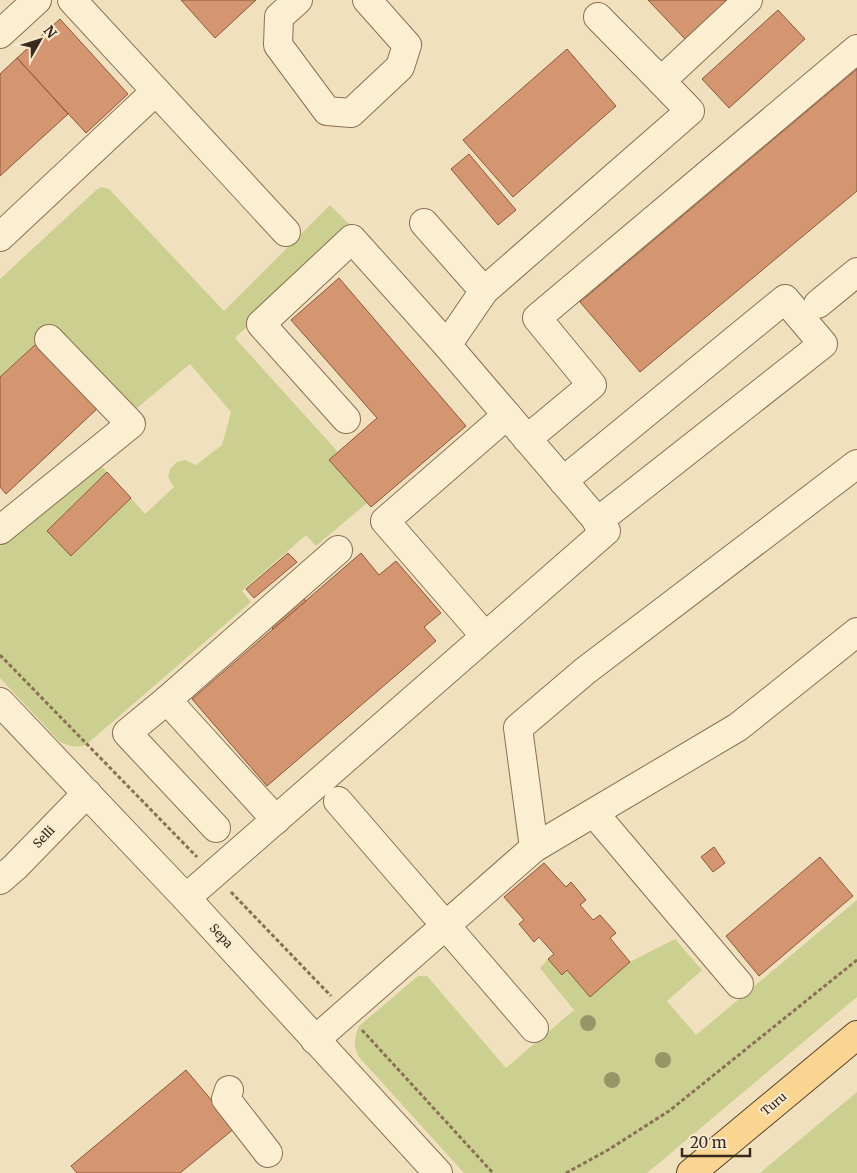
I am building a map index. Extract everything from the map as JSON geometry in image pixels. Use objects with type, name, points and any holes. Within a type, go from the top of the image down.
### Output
[{"type":"main road","name":"Turu","points":[[691,1173],[857,1035]]},
{"type":"street","points":[[0,34],[36,0]]},
{"type":"street","points":[[72,0],[286,232]]},
{"type":"street","points":[[298,0],[279,18],[278,45],[327,110],[351,112],[400,67],[407,45],[367,0]]},
{"type":"street","points":[[661,81],[748,0]]},
{"type":"street","points":[[447,345],[484,291],[690,111],[598,17]]},
{"type":"street","points":[[527,439],[592,385],[537,318],[857,49]]},
{"type":"street","points":[[0,237],[156,91]]},
{"type":"street","points":[[424,223],[484,291]]},
{"type":"street","points":[[186,898],[606,531],[447,345],[352,239],[261,324],[346,419]]},
{"type":"street","points":[[818,304],[857,272]]},
{"type":"street","points":[[563,481],[785,299],[823,344],[598,522]]},
{"type":"street","points":[[0,530],[131,424],[49,338]]},
{"type":"street","points":[[485,636],[385,521],[507,416]]},
{"type":"street","points":[[534,848],[518,728],[586,671],[857,464]]},
{"type":"street","points":[[216,828],[127,733],[338,550]]},
{"type":"street","points":[[316,1040],[534,848],[738,727],[857,632]]},
{"type":"street","points":[[167,700],[276,820]]},
{"type":"street","name":"Sepa","points":[[0,702],[186,898],[438,1173]]},
{"type":"street","name":"Selli","points":[[0,880],[15,867],[86,793]]},
{"type":"street","points":[[338,802],[534,1028]]},
{"type":"street","points":[[594,812],[739,984]]},
{"type":"street","points":[[229,1090],[226,1099],[268,1153]]},
{"type":"path","points":[[0,655],[346,1012],[493,1173]]},
{"type":"path","points":[[566,1173],[608,1150],[669,1111],[857,960]]},
{"type":"green space","points":[[101,187],[109,189],[224,311],[330,205],[351,226],[235,338],[338,452],[329,460],[367,503],[316,546],[306,535],[242,591],[251,602],[87,744],[77,747],[60,742],[0,678],[0,543],[99,464],[107,472],[47,531],[72,556],[131,498],[145,514],[174,487],[168,477],[170,469],[177,462],[185,460],[196,465],[222,445],[231,412],[190,364],[132,412],[52,328],[0,377],[0,279]]},
{"type":"green space","points":[[857,900],[857,997],[647,1173],[464,1173],[359,1057],[355,1046],[355,1038],[359,1026],[418,976],[427,976],[506,1068],[574,1010],[540,968],[548,959],[562,975],[567,970],[590,997],[630,962],[675,939],[702,970],[667,1001],[696,1035]]},
{"type":"green space","points":[[857,1092],[857,1173],[760,1173]]},
{"type":"building","points":[[181,0],[256,0],[215,38]]},
{"type":"building","points":[[648,0],[729,0],[686,40]]},
{"type":"building","points":[[778,10],[805,39],[729,108],[702,79]]},
{"type":"building","points":[[60,19],[128,94],[86,133],[17,58]]},
{"type":"building","points":[[567,49],[616,106],[513,197],[463,140]]},
{"type":"building","points":[[17,58],[68,114],[0,176],[0,74]]},
{"type":"building","points":[[857,69],[857,191],[640,372],[580,302]]},
{"type":"building","points":[[469,154],[516,210],[498,225],[451,169]]},
{"type":"building","points":[[339,278],[466,426],[371,507],[329,460],[377,418],[291,320]]},
{"type":"building","points":[[37,343],[98,408],[6,494],[0,487],[0,377]]},
{"type":"building","points":[[107,472],[131,498],[71,556],[47,531]]},
{"type":"building","points":[[288,553],[297,562],[254,598],[246,589]]},
{"type":"building","points":[[361,553],[379,575],[396,561],[441,613],[424,627],[436,641],[267,786],[192,699]]},
{"type":"building","points":[[296,590],[306,601],[273,629],[263,618]]},
{"type":"building","points":[[714,847],[725,863],[713,872],[701,857]]},
{"type":"building","points":[[820,857],[853,896],[759,976],[726,936]]},
{"type":"building","points":[[544,863],[566,887],[571,882],[586,900],[580,905],[593,920],[600,915],[616,933],[610,938],[630,962],[590,997],[567,970],[562,975],[548,959],[554,954],[539,937],[534,942],[519,924],[524,920],[504,897]]},
{"type":"building","points":[[186,1070],[235,1128],[180,1173],[77,1173],[71,1166]]}]
